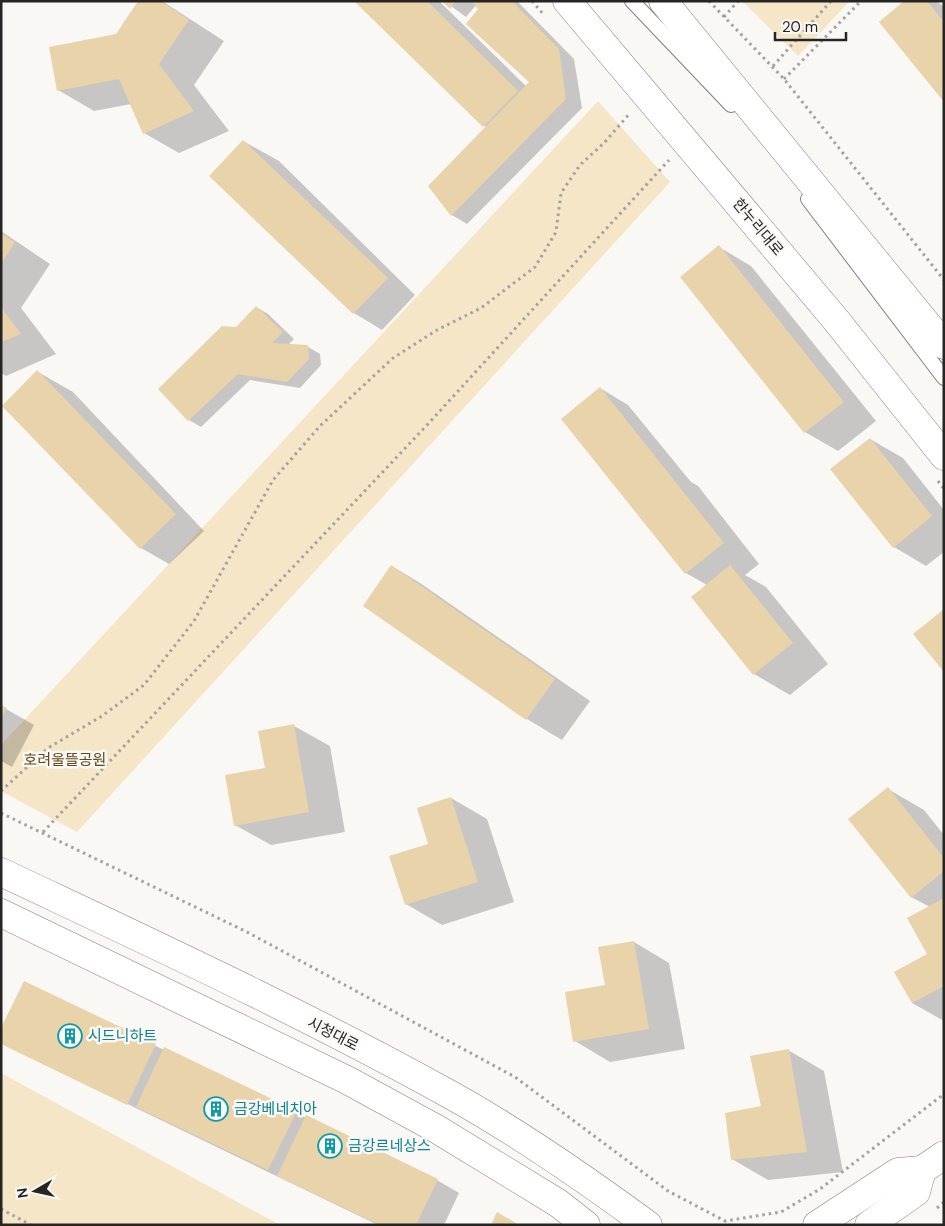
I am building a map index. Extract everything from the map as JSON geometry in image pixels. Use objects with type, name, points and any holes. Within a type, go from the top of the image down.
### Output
[{"type":"street","name":"한누리대로","points":[[567,1],[836,320],[944,456]]},
{"type":"street","points":[[663,1],[944,345]]},
{"type":"street","name":"시청대로","points":[[1,872],[204,968],[450,1094],[562,1163],[648,1225]]},
{"type":"street","points":[[1,913],[355,1084],[436,1128],[558,1203],[586,1225]]},
{"type":"street","points":[[817,1225],[898,1172],[933,1162]]},
{"type":"street","points":[[869,1225],[916,1192],[933,1162]]},
{"type":"lane","points":[[632,1],[757,132],[944,378]]},
{"type":"path","points":[[709,1],[784,79],[944,280]]},
{"type":"path","points":[[724,16],[738,1]]},
{"type":"path","points":[[773,66],[830,1]]},
{"type":"path","points":[[784,79],[861,1]]},
{"type":"path","points":[[1,791],[48,748],[102,716],[144,685],[194,621],[273,480],[320,426],[393,358],[438,330],[481,308],[535,266],[556,232],[561,193],[580,165],[604,143],[632,111]]},
{"type":"path","points":[[42,833],[428,424],[673,156]]},
{"type":"path","points":[[1,813],[247,932],[515,1077],[668,1191],[725,1221],[781,1212],[820,1189],[944,1094]]},
{"type":"path","points":[[1,1208],[31,1225]]},
{"type":"green space","points":[[742,1],[850,1],[798,56]]},
{"type":"green space","name":"호려울뜰공원","points":[[598,101],[670,182],[77,832],[1,791],[1,745]]},
{"type":"green space","points":[[1,1073],[280,1225],[1,1225]]},
{"type":"building","points":[[138,1],[161,1],[189,20],[159,64],[194,111],[143,134],[119,79],[57,91],[49,47],[116,34]]},
{"type":"building","points":[[354,1],[427,1],[518,91],[483,127]]},
{"type":"building","points":[[442,1],[456,1],[450,9]]},
{"type":"building","points":[[471,1],[512,1],[559,49],[566,99],[451,216],[428,186],[529,82],[466,24],[478,9]]},
{"type":"building","points":[[904,1],[927,1],[944,22],[944,102],[879,22]]},
{"type":"building","points":[[243,140],[388,278],[353,314],[209,176]]},
{"type":"building","points":[[1,233],[15,242],[1,264]]},
{"type":"building","points":[[719,245],[844,402],[804,433],[680,277]]},
{"type":"building","points":[[256,306],[283,332],[272,343],[308,345],[309,359],[287,382],[238,374],[188,421],[158,389],[222,326],[236,327]]},
{"type":"building","points":[[1,307],[21,334],[1,342]]},
{"type":"building","points":[[37,370],[176,514],[140,549],[2,406]]},
{"type":"building","points":[[600,387],[724,543],[685,574],[561,419]]},
{"type":"building","points":[[870,438],[932,516],[893,548],[830,469]]},
{"type":"building","points":[[391,565],[555,679],[526,720],[363,606]]},
{"type":"building","points":[[730,565],[793,643],[753,675],[691,597]]},
{"type":"building","points":[[944,609],[944,672],[913,634]]},
{"type":"building","points":[[1,705],[7,708],[1,718]]},
{"type":"building","points":[[294,724],[309,812],[234,826],[225,775],[265,768],[258,731]]},
{"type":"building","points":[[888,787],[944,858],[944,871],[911,898],[848,819]]},
{"type":"building","points":[[451,797],[478,882],[405,905],[389,856],[428,844],[417,808]]},
{"type":"building","points":[[944,898],[944,986],[912,1003],[894,972],[927,954],[907,918]]},
{"type":"building","points":[[634,941],[649,1029],[573,1042],[565,992],[605,985],[598,947]]},
{"type":"building","name":"시드니하트","points":[[24,981],[156,1044],[127,1105],[1,1044],[1,1028]]},
{"type":"building","name":"금강베네치아","points":[[164,1047],[297,1111],[268,1170],[136,1107]]},
{"type":"building","points":[[789,1049],[807,1152],[731,1160],[725,1113],[761,1106],[750,1056]]},
{"type":"building","name":"금강르네상스","points":[[306,1115],[438,1179],[416,1225],[380,1225],[277,1176]]},
{"type":"building","points":[[497,1212],[519,1225],[491,1225]]},
{"type":"place","name":"시드니하트","points":[[70,1036]]},
{"type":"place","name":"금강베네치아","points":[[216,1109]]},
{"type":"place","name":"금강르네상스","points":[[330,1146]]}]
